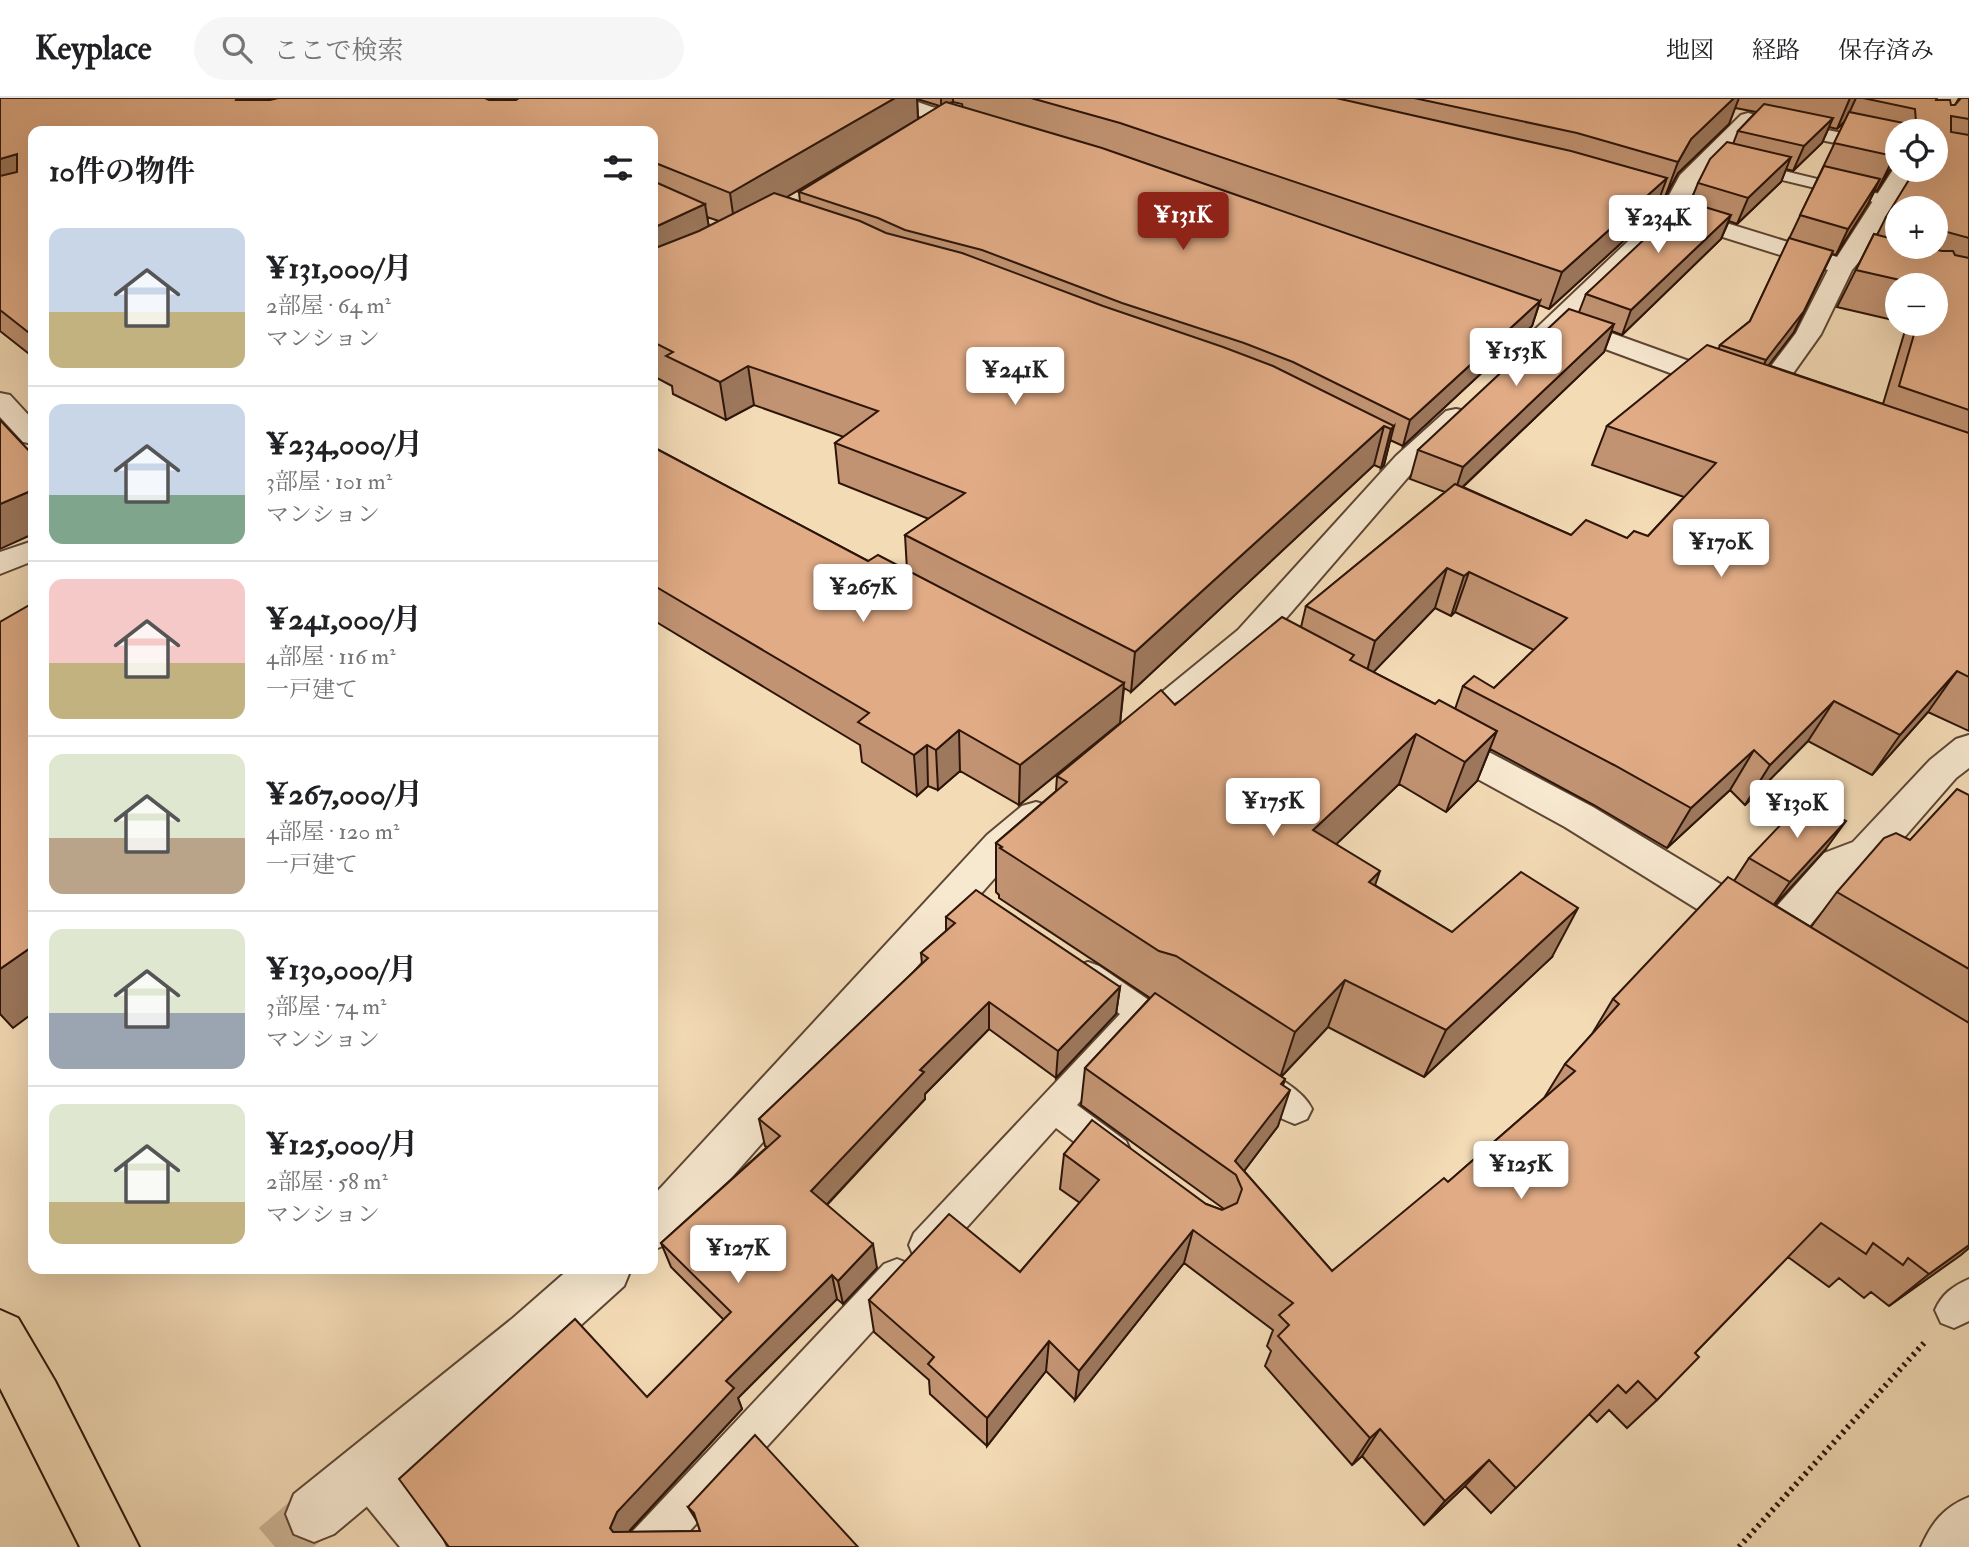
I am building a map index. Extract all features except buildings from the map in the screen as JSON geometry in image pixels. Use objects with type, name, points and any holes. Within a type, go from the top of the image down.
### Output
[{"type":"main road","points":[[0,1336],[36,1400],[110,1547]]},
{"type":"street","points":[[888,98],[942,116],[998,130]]},
{"type":"street","points":[[913,132],[970,103]]},
{"type":"street","points":[[1723,114],[1885,148]]},
{"type":"street","points":[[1517,360],[1558,322],[1707,158],[1748,119]]},
{"type":"street","points":[[1532,313],[1775,401],[1846,263],[1885,202]]},
{"type":"street","points":[[1664,208],[1846,263],[1877,265]]},
{"type":"street","points":[[1097,765],[1138,715],[1262,645],[1395,457],[1477,397]]},
{"type":"street","points":[[0,401],[28,431]]},
{"type":"street","points":[[0,564],[28,552]]},
{"type":"street","points":[[1408,724],[1578,817],[1793,947],[1838,864],[1867,853],[1943,769],[1969,748]]},
{"type":"street","points":[[658,1222],[972,898],[1002,845],[1065,792]]},
{"type":"street","points":[[314,1514],[531,1336],[600,1274]]},
{"type":"street","points":[[1950,1547],[1969,1525]]},
{"type":"lane","points":[[1707,158],[1885,200]]},
{"type":"lane","points":[[667,1540],[1055,1107],[1154,1017],[1063,958]]},
{"type":"lane","points":[[1231,1066],[1295,1109]]},
{"type":"lane","points":[[1055,1107],[1144,1174]]},
{"type":"lane","points":[[364,1472],[404,1517],[425,1547]]},
{"type":"path","points":[[1739,1547],[1962,1304]]},
{"type":"tunnel","points":[[275,1547],[314,1514]]}]
